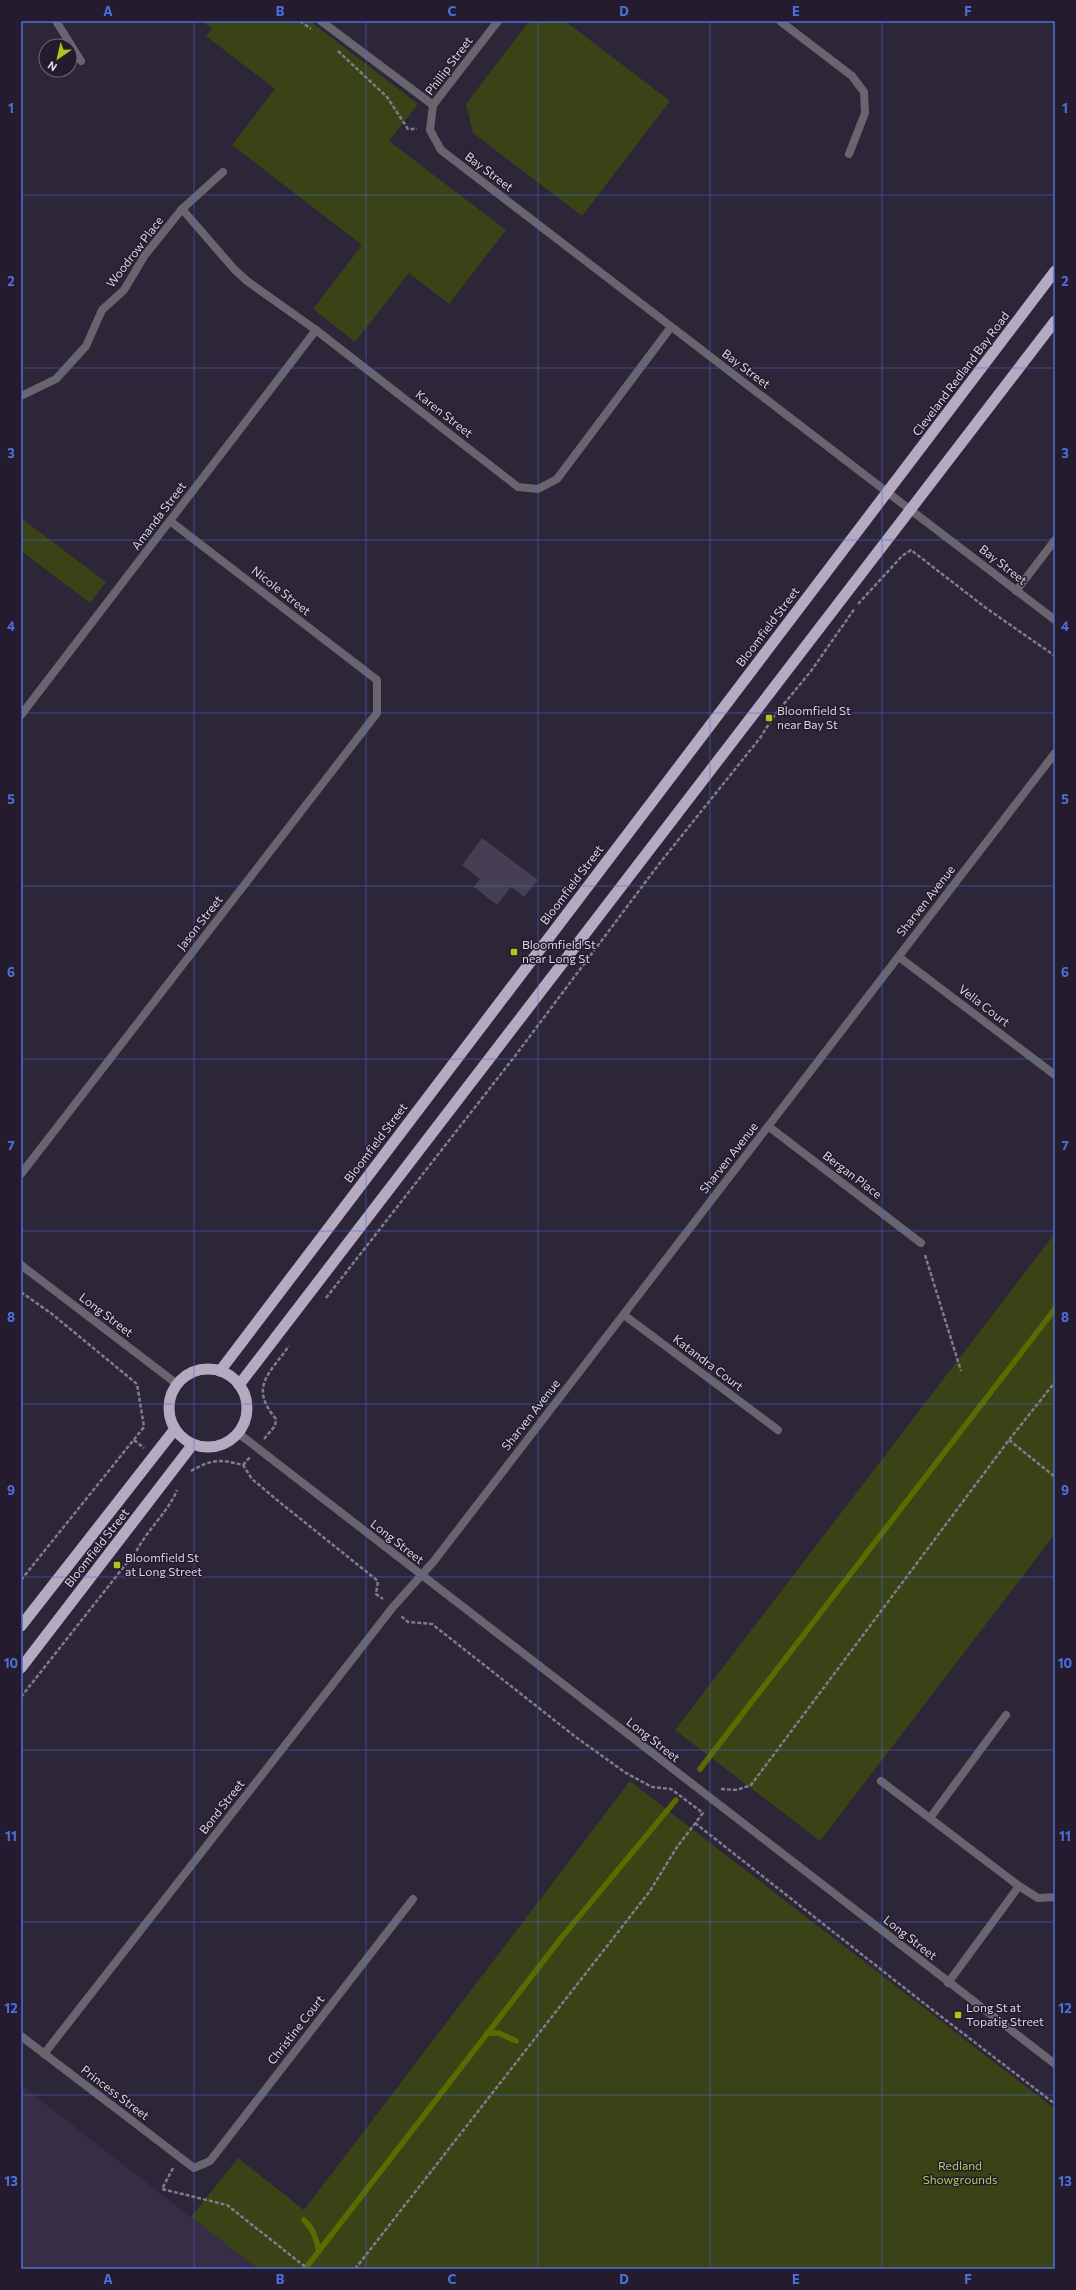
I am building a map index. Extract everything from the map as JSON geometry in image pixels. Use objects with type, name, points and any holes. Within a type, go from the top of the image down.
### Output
[{"type":"highway","name":"Cleveland Redland Bay Road","points":[[887,492],[1055,271]]},
{"type":"highway","points":[[239,1385],[1055,321]]},
{"type":"highway","name":"Bloomfield Street","points":[[220,1371],[887,492]]},
{"type":"highway","points":[[208,1369],[220,1371],[230,1376],[239,1385],[245,1396],[247,1409],[244,1422],[238,1434],[217,1446],[205,1447],[193,1444],[183,1438],[175,1428],[170,1418],[169,1406],[171,1395],[177,1384],[185,1376],[196,1371],[208,1369]]},
{"type":"highway","name":"Bloomfield Street","points":[[21,1626],[175,1428]]},
{"type":"highway","name":"Bloomfield Street","points":[[21,1668],[193,1444]]},
{"type":"street","points":[[56,21],[81,61]]},
{"type":"street","points":[[321,21],[433,105]]},
{"type":"street","name":"Phillip Street","points":[[430,130],[433,105],[498,21]]},
{"type":"street","points":[[780,21],[852,76],[864,92],[866,113],[849,154]]},
{"type":"street","name":"Bay Street","points":[[430,130],[441,150],[1055,620]]},
{"type":"street","name":"Woodrow Place","points":[[21,396],[56,379],[86,346],[102,310],[124,290],[145,255],[182,209],[223,172]]},
{"type":"street","name":"Karen Street","points":[[182,209],[234,270],[316,330],[518,486],[538,489],[557,479],[672,327]]},
{"type":"street","name":"Amanda Street","points":[[21,715],[316,330]]},
{"type":"street","name":"Nicole Street","points":[[170,521],[377,680]]},
{"type":"street","points":[[1016,590],[1055,540]]},
{"type":"street","name":"Jason Street","points":[[21,1174],[377,713],[377,680]]},
{"type":"street","name":"Sharven Avenue","points":[[419,1575],[434,1560],[624,1315],[1055,753]]},
{"type":"street","name":"Vella Court","points":[[899,957],[1055,1075]]},
{"type":"street","name":"Bergan Place","points":[[768,1126],[921,1243]]},
{"type":"street","name":"Long Street","points":[[21,1265],[177,1384]]},
{"type":"street","name":"Katandra Court","points":[[624,1315],[778,1430]]},
{"type":"street","name":"Long Street","points":[[238,1434],[1055,2064]]},
{"type":"street","name":"Bond Street","points":[[44,2054],[419,1575]]},
{"type":"street","points":[[930,1818],[1006,1715]]},
{"type":"street","points":[[881,1781],[1018,1886],[1038,1898],[1055,1897]]},
{"type":"street","points":[[948,1983],[1018,1886]]},
{"type":"street","name":"Christine Court","points":[[194,2168],[210,2161],[413,1899]]},
{"type":"street","name":"Princess Street","points":[[21,2036],[194,2168]]},
{"type":"path","points":[[300,21],[312,30]]},
{"type":"path","points":[[336,49],[386,97],[408,129],[430,130]]},
{"type":"path","points":[[322,1303],[519,1050],[659,864],[760,738],[774,716],[811,671],[857,605],[902,556],[911,550],[986,608],[1055,656]]},
{"type":"path","points":[[921,1243],[961,1371]]},
{"type":"path","points":[[21,1292],[52,1314],[137,1384],[144,1427],[21,1580]]},
{"type":"path","points":[[243,1466],[275,1426],[276,1419],[266,1407],[262,1390],[264,1381],[293,1340]]},
{"type":"path","points":[[721,1789],[737,1790],[751,1786],[1009,1440],[1055,1382]]},
{"type":"path","points":[[1009,1440],[1055,1478]]},
{"type":"path","points":[[187,1474],[210,1461],[224,1460],[243,1466],[252,1479],[378,1581],[376,1594],[393,1607],[408,1622],[432,1624],[577,1738],[626,1773],[652,1787],[671,1789],[703,1813],[677,1847],[650,1891],[355,2269]]},
{"type":"path","points":[[21,1697],[137,1550],[144,1537],[172,1500],[180,1483]]},
{"type":"path","points":[[695,1823],[921,2001],[1055,2104]]},
{"type":"path","points":[[180,2158],[167,2176],[162,2189],[227,2205],[308,2269]]},
{"type":"shaded area","points":[[21,2085],[255,2267],[254,2269],[21,2269]]},
{"type":"green space","points":[[202,21],[310,21],[418,104],[389,141],[506,230],[449,304],[409,273],[355,342],[313,309],[362,245],[232,145],[275,89],[206,36],[212,29]]},
{"type":"green space","points":[[529,21],[565,21],[670,101],[582,216],[473,133],[466,104]]},
{"type":"green space","points":[[21,518],[106,582],[90,603],[21,551]]},
{"type":"green space","points":[[1055,1233],[1055,1534],[820,1841],[675,1730]]},
{"type":"green space","name":"Redland Showgrounds","points":[[630,1781],[1055,2109],[1055,2269],[258,2269],[191,2217],[238,2158],[304,2210]]},
{"type":"building","points":[[482,838],[538,880],[524,897],[511,887],[497,905],[474,887],[480,879],[462,865]]},
{"type":"waterway","points":[[700,1769],[1055,1309]]},
{"type":"waterway","points":[[305,2269],[562,1937],[676,1800]]},
{"type":"waterway","points":[[487,2033],[499,2033],[516,2041]]},
{"type":"waterway","points":[[304,2220],[316,2238],[319,2251]]},
{"type":"place","name":"Bloomfield St near Bay St","points":[[769,718]]},
{"type":"place","name":"Bloomfield St near Long St","points":[[514,952]]},
{"type":"place","name":"Bloomfield St at Long Street","points":[[117,1565]]},
{"type":"place","name":"Long St at Topatig Street","points":[[958,2015]]}]
